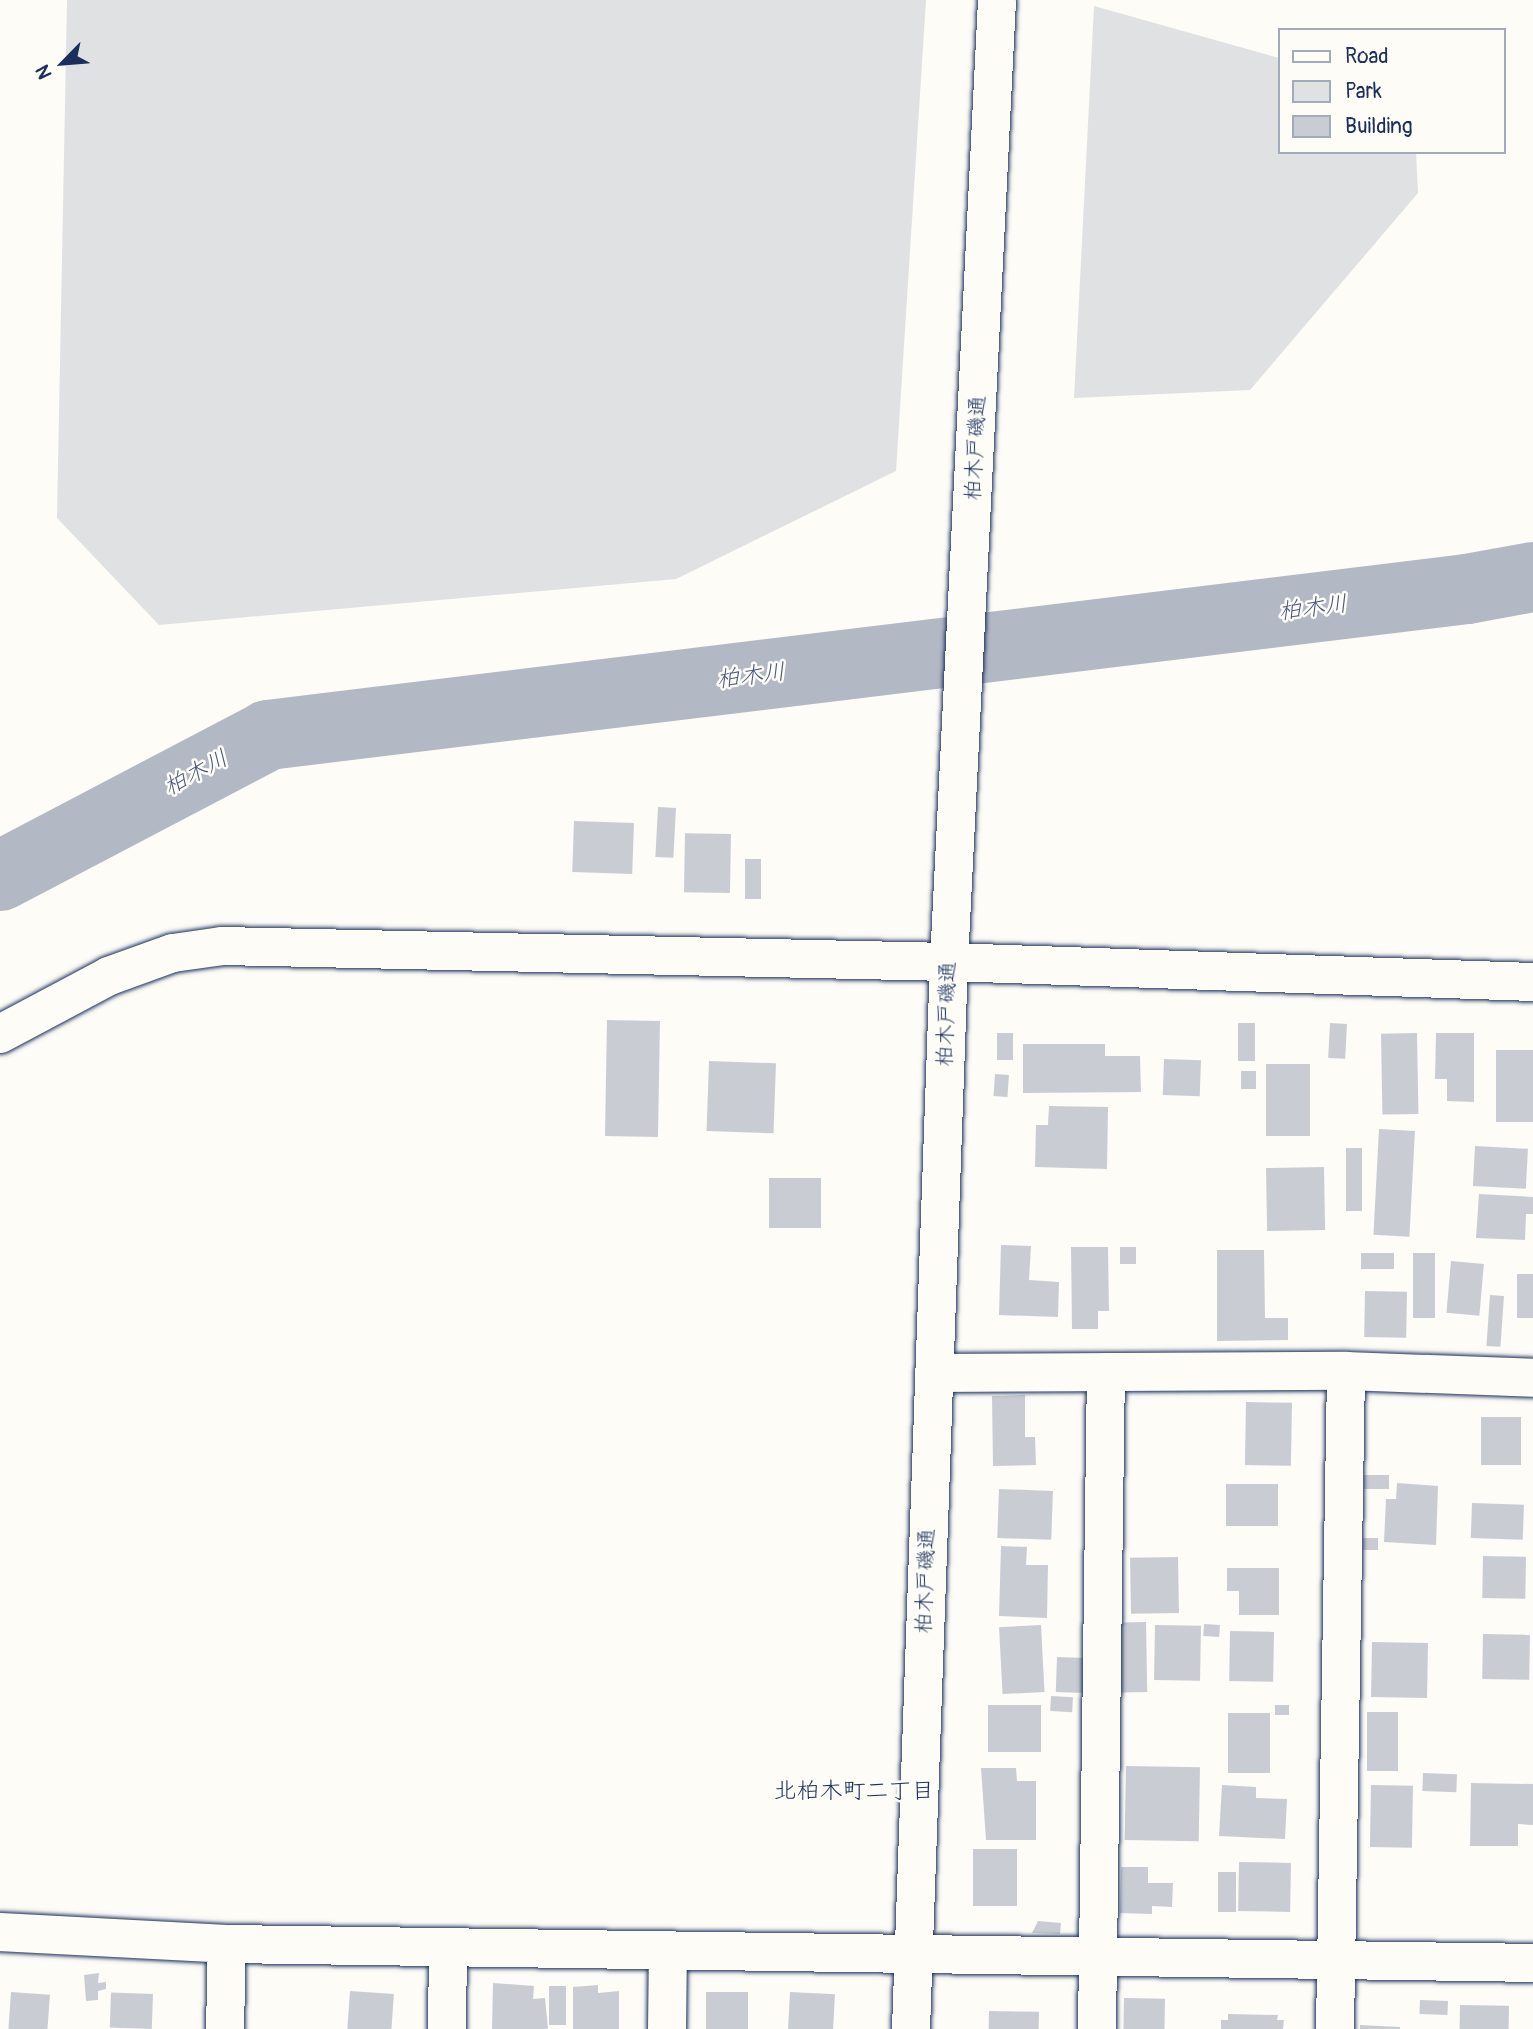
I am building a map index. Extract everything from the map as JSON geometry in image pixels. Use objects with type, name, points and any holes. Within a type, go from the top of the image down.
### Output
[{"type":"street","name":"柏木戸磯通","points":[[911,2029],[948,962],[970,572],[997,0]]},
{"type":"street","points":[[0,1034],[109,976],[173,953],[222,946],[948,962],[1533,982]]},
{"type":"street","points":[[934,1373],[1346,1371],[1533,1378]]},
{"type":"street","points":[[1335,2029],[1346,1371]]},
{"type":"street","points":[[1097,2029],[1106,1372]]},
{"type":"street","points":[[0,1932],[227,1944],[1533,1963]]},
{"type":"street","points":[[225,2029],[227,1944]]},
{"type":"street","points":[[447,2029],[448,1947]]},
{"type":"street","points":[[667,2029],[668,1952]]},
{"type":"green space","points":[[67,0],[926,0],[896,471],[676,579],[159,625],[57,518]]},
{"type":"green space","points":[[1094,6],[1278,58],[1278,154],[1416,154],[1418,193],[1250,390],[1074,398]]},
{"type":"building","points":[[658,807],[676,808],[673,858],[655,857]]},
{"type":"building","points":[[574,821],[634,823],[632,874],[572,872]]},
{"type":"building","points":[[685,833],[731,834],[730,893],[684,892]]},
{"type":"building","points":[[745,859],[761,859],[761,899],[745,899]]},
{"type":"building","points":[[607,1020],[660,1021],[658,1137],[605,1136]]},
{"type":"building","points":[[1238,1023],[1255,1023],[1255,1061],[1238,1061]]},
{"type":"building","points":[[1330,1023],[1347,1024],[1345,1059],[1328,1058]]},
{"type":"building","points":[[997,1033],[1013,1033],[1013,1060],[997,1060]]},
{"type":"building","points":[[1417,1033],[1418,1114],[1382,1115],[1381,1034]]},
{"type":"building","points":[[1436,1033],[1474,1033],[1474,1102],[1447,1101],[1447,1079],[1435,1079]]},
{"type":"building","points":[[1023,1044],[1105,1044],[1105,1056],[1140,1056],[1141,1092],[1023,1093]]},
{"type":"building","points":[[1496,1050],[1533,1050],[1533,1122],[1496,1122]]},
{"type":"building","points":[[1164,1059],[1201,1060],[1200,1096],[1163,1095]]},
{"type":"building","points":[[709,1061],[776,1063],[774,1133],[707,1131]]},
{"type":"building","points":[[1266,1064],[1310,1064],[1310,1136],[1266,1136]]},
{"type":"building","points":[[1241,1071],[1256,1071],[1256,1089],[1241,1089]]},
{"type":"building","points":[[995,1074],[1009,1075],[1007,1097],[993,1096]]},
{"type":"building","points":[[1049,1106],[1108,1107],[1107,1169],[1035,1167],[1036,1125],[1048,1125]]},
{"type":"building","points":[[1379,1129],[1415,1131],[1409,1237],[1373,1235]]},
{"type":"building","points":[[1475,1146],[1528,1149],[1526,1189],[1473,1186]]},
{"type":"building","points":[[1346,1148],[1362,1148],[1362,1211],[1346,1211]]},
{"type":"building","points":[[1324,1167],[1325,1230],[1267,1231],[1266,1168]]},
{"type":"building","points":[[769,1178],[821,1178],[821,1228],[769,1228]]},
{"type":"building","points":[[1479,1194],[1533,1197],[1533,1214],[1526,1214],[1525,1240],[1476,1238]]},
{"type":"building","points":[[1001,1245],[1031,1246],[1029,1280],[1059,1282],[1058,1317],[999,1315]]},
{"type":"building","points":[[1071,1247],[1108,1247],[1109,1311],[1098,1311],[1098,1329],[1072,1329]]},
{"type":"building","points":[[1120,1247],[1136,1247],[1136,1264],[1120,1264]]},
{"type":"building","points":[[1217,1250],[1264,1250],[1265,1318],[1288,1318],[1288,1340],[1217,1341]]},
{"type":"building","points":[[1361,1253],[1394,1253],[1394,1269],[1361,1269]]},
{"type":"building","points":[[1413,1253],[1435,1253],[1435,1318],[1413,1318]]},
{"type":"building","points":[[1451,1261],[1484,1264],[1479,1316],[1446,1313]]},
{"type":"building","points":[[1517,1274],[1533,1274],[1533,1318],[1517,1318]]},
{"type":"building","points":[[1365,1291],[1407,1292],[1406,1338],[1364,1337]]},
{"type":"building","points":[[1490,1295],[1504,1296],[1500,1347],[1486,1346]]},
{"type":"building","points":[[1025,1395],[1025,1437],[1035,1437],[1036,1465],[993,1466],[992,1396]]},
{"type":"building","points":[[1246,1402],[1292,1403],[1291,1466],[1245,1465]]},
{"type":"building","points":[[1481,1417],[1521,1417],[1521,1465],[1481,1465]]},
{"type":"building","points":[[1364,1475],[1389,1475],[1389,1489],[1364,1489]]},
{"type":"building","points":[[1397,1483],[1438,1486],[1436,1545],[1384,1542],[1386,1499],[1396,1499]]},
{"type":"building","points":[[1226,1484],[1278,1484],[1278,1526],[1226,1526]]},
{"type":"building","points":[[999,1489],[1053,1491],[1051,1540],[997,1538]]},
{"type":"building","points":[[1472,1503],[1524,1505],[1523,1540],[1471,1538]]},
{"type":"building","points":[[1363,1538],[1378,1538],[1378,1550],[1363,1550]]},
{"type":"building","points":[[1001,1546],[1027,1547],[1026,1565],[1048,1565],[1047,1618],[999,1616]]},
{"type":"building","points":[[1483,1556],[1526,1557],[1525,1599],[1482,1598]]},
{"type":"building","points":[[1178,1557],[1179,1613],[1131,1614],[1130,1558]]},
{"type":"building","points":[[1227,1568],[1279,1568],[1279,1615],[1239,1615],[1239,1591],[1227,1591]]},
{"type":"building","points":[[1119,1622],[1146,1622],[1147,1692],[1120,1692]]},
{"type":"building","points":[[1204,1624],[1220,1625],[1219,1637],[1203,1636]]},
{"type":"building","points":[[1041,1625],[1045,1692],[1003,1694],[999,1627]]},
{"type":"building","points":[[1155,1625],[1201,1626],[1200,1681],[1154,1680]]},
{"type":"building","points":[[1230,1631],[1274,1632],[1273,1682],[1229,1681]]},
{"type":"building","points":[[1483,1634],[1530,1635],[1529,1680],[1482,1679]]},
{"type":"building","points":[[1372,1642],[1428,1643],[1427,1698],[1371,1697]]},
{"type":"building","points":[[1057,1657],[1085,1658],[1084,1693],[1056,1692]]},
{"type":"building","points":[[1051,1696],[1073,1697],[1072,1712],[1050,1711]]},
{"type":"building","points":[[988,1705],[1041,1705],[1041,1752],[988,1752]]},
{"type":"building","points":[[1275,1705],[1289,1705],[1289,1715],[1275,1715]]},
{"type":"building","points":[[1367,1712],[1398,1712],[1398,1771],[1367,1771]]},
{"type":"building","points":[[1228,1713],[1270,1713],[1270,1773],[1228,1773]]},
{"type":"building","points":[[1126,1766],[1200,1767],[1199,1841],[1125,1840]]},
{"type":"building","points":[[981,1768],[1016,1768],[1017,1781],[1036,1781],[1036,1840],[986,1840]]},
{"type":"building","points":[[1423,1773],[1457,1774],[1456,1792],[1422,1791]]},
{"type":"building","points":[[1471,1783],[1533,1784],[1533,1825],[1518,1824],[1518,1846],[1470,1846]]},
{"type":"building","points":[[1222,1785],[1256,1787],[1256,1798],[1287,1799],[1285,1839],[1219,1836]]},
{"type":"building","points":[[1371,1785],[1413,1786],[1412,1848],[1370,1847]]},
{"type":"building","points":[[973,1849],[1017,1849],[1017,1906],[973,1906]]},
{"type":"building","points":[[1239,1862],[1291,1863],[1290,1912],[1238,1911]]},
{"type":"building","points":[[1121,1867],[1148,1867],[1148,1883],[1173,1883],[1172,1907],[1152,1906],[1152,1914],[1120,1913]]},
{"type":"building","points":[[1218,1872],[1236,1872],[1236,1912],[1218,1912]]},
{"type":"building","points":[[1038,1921],[1061,1923],[1060,1934],[1032,1933]]},
{"type":"building","points":[[99,1973],[98,1983],[106,1982],[106,1989],[98,1991],[98,2000],[86,2001],[84,1975]]},
{"type":"building","points":[[493,1983],[534,1986],[533,1999],[545,1998],[548,2029],[492,2029]]},
{"type":"building","points":[[598,1985],[598,1993],[619,1991],[619,2029],[573,2029],[573,1987]]},
{"type":"building","points":[[549,1986],[566,1986],[566,2025],[549,2025]]},
{"type":"building","points":[[350,1991],[394,1994],[391,2029],[347,2029]]},
{"type":"building","points":[[11,1992],[50,1995],[48,2029],[8,2029]]},
{"type":"building","points":[[706,1992],[748,1992],[748,2029],[706,2029]]},
{"type":"building","points":[[790,1992],[835,1994],[833,2029],[788,2029]]},
{"type":"building","points":[[111,1993],[153,1994],[152,2029],[110,2028]]},
{"type":"building","points":[[1124,1998],[1165,1999],[1164,2029],[1123,2029]]},
{"type":"building","points":[[1420,2000],[1448,2001],[1447,2015],[1420,2014]]},
{"type":"building","points":[[1460,2005],[1509,2006],[1509,2029],[1460,2029]]},
{"type":"building","points":[[989,2011],[1039,2012],[1039,2029],[989,2029]]},
{"type":"building","points":[[1228,2014],[1278,2015],[1277,2020],[1284,2020],[1283,2029],[1221,2029],[1221,2020],[1228,2020]]},
{"type":"building","points":[[1360,2025],[1400,2027],[1400,2029],[1360,2029]]},
{"type":"waterway","name":"柏木川","points":[[0,876],[268,735],[1467,589],[1533,577]]},
{"type":"district","name":"北柏木町二丁目","points":[[854,1791]]}]
